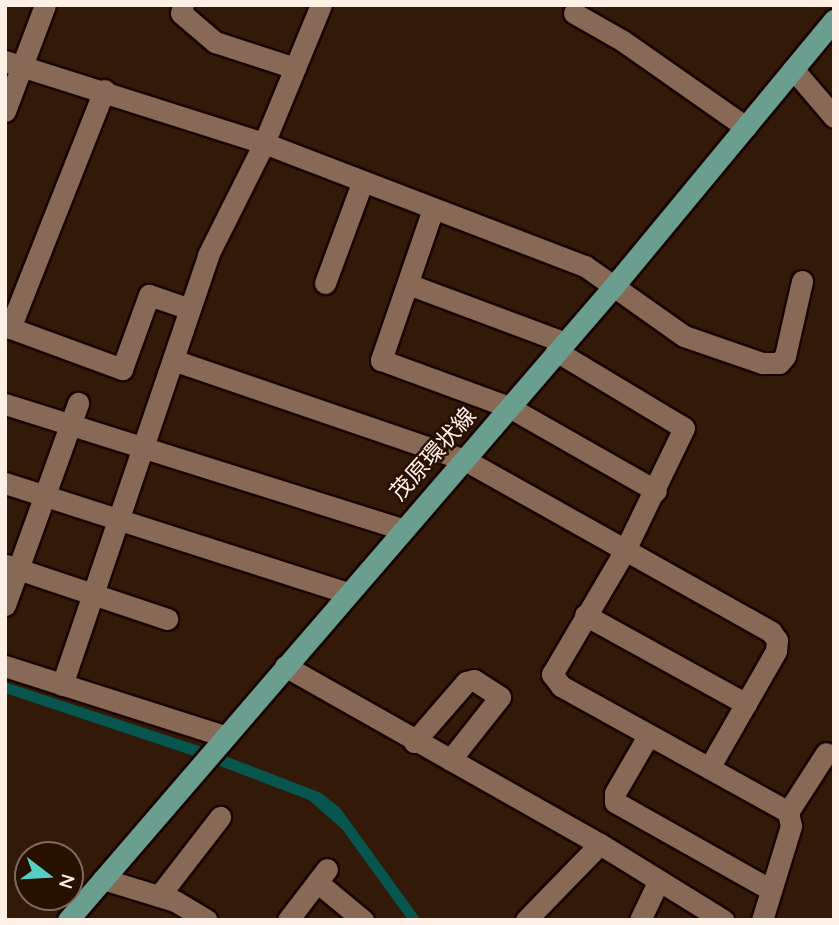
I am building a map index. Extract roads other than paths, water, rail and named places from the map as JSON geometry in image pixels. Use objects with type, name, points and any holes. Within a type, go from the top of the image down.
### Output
[{"type":"main road","name":"茂原環状線","points":[[68,920],[401,529],[465,460],[560,346],[614,287],[834,20]]},
{"type":"street","points":[[5,111],[13,63],[45,5]]},
{"type":"street","points":[[183,5],[181,13],[196,31],[215,42],[295,68]]},
{"type":"street","points":[[62,685],[208,255],[264,143],[321,5]]},
{"type":"street","points":[[573,13],[623,41],[746,127]]},
{"type":"street","points":[[13,63],[264,143],[362,183],[585,266],[696,342],[772,364],[785,356],[802,281]]},
{"type":"street","points":[[793,69],[834,117]]},
{"type":"street","points":[[104,90],[8,327],[122,369],[149,295],[190,309]]},
{"type":"street","points":[[325,283],[362,183]]},
{"type":"street","points":[[433,209],[381,360],[509,407],[656,491]]},
{"type":"street","points":[[408,284],[560,346],[684,428],[656,491],[624,552],[552,674],[561,686],[788,812]]},
{"type":"street","points":[[173,360],[465,460],[624,552],[771,632],[777,640],[776,651],[709,768]]},
{"type":"street","points":[[5,606],[12,567],[45,496],[78,403]]},
{"type":"street","points":[[5,404],[401,529]]},
{"type":"street","points":[[5,484],[347,593]]},
{"type":"street","points":[[12,567],[167,619]]},
{"type":"street","points":[[585,615],[746,704]]},
{"type":"street","points":[[5,666],[225,736]]},
{"type":"street","points":[[285,666],[725,919]]},
{"type":"street","points":[[414,742],[466,682],[474,680],[500,697],[450,761]]},
{"type":"street","points":[[648,736],[615,793],[615,802],[771,890]]},
{"type":"street","points":[[762,920],[790,826],[788,812],[825,753]]},
{"type":"street","points":[[159,896],[220,817]]},
{"type":"street","points":[[526,920],[600,845]]},
{"type":"street","points":[[288,920],[322,876],[363,920]]},
{"type":"street","points":[[103,879],[159,896],[197,911],[207,920]]},
{"type":"street","points":[[640,920],[659,880]]},
{"type":"water","points":[[5,682],[202,747],[321,793],[340,808],[421,920],[408,920],[342,829],[309,800],[194,756],[5,693]]}]
